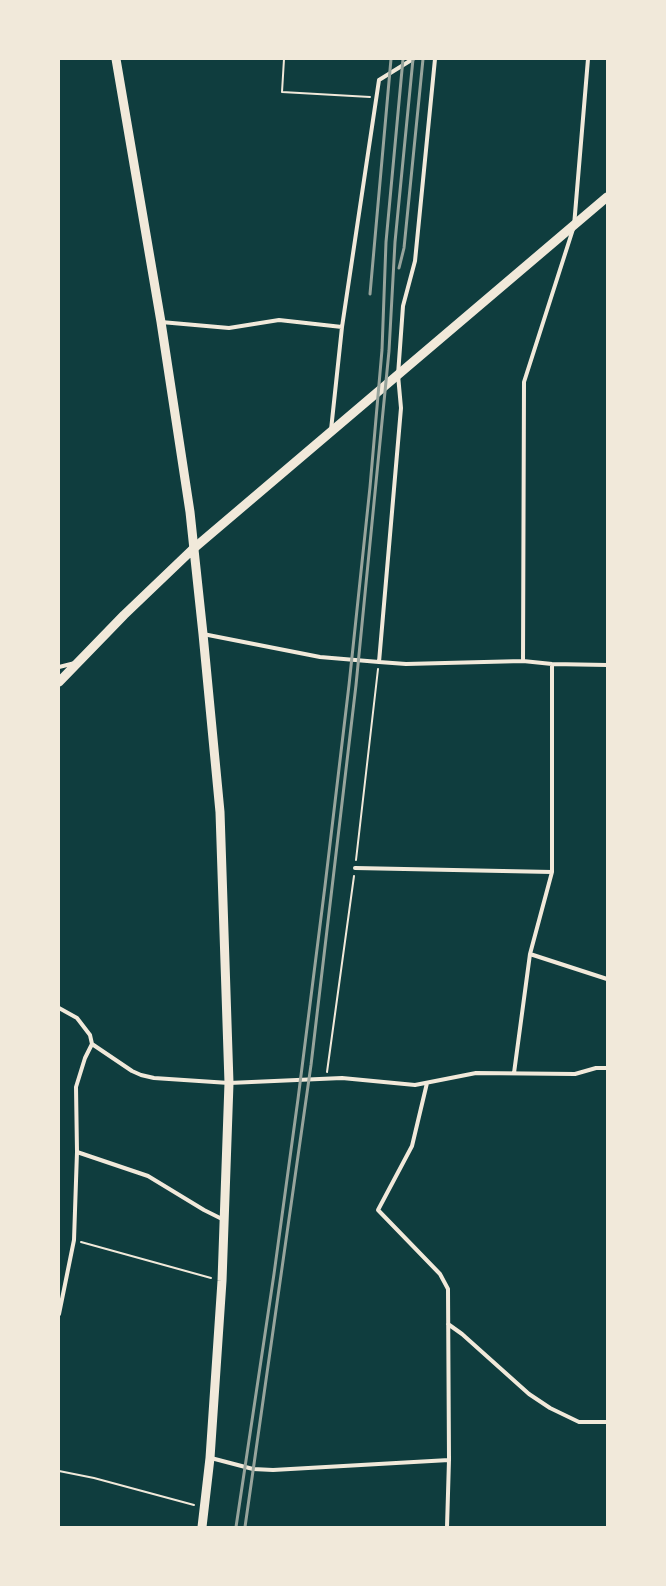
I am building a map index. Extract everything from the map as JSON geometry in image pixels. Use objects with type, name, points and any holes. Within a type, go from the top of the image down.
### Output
[{"type":"main road","points":[[116,59],[161,322],[190,512],[220,812],[229,1083],[222,1281],[210,1458],[202,1527]]},
{"type":"main road","points":[[59,682],[193,549],[607,197]]},
{"type":"street","points":[[331,432],[342,328],[379,80],[413,59]]},
{"type":"street","points":[[379,662],[401,408],[398,375],[403,306],[415,261],[435,59]]},
{"type":"street","points":[[523,661],[524,382],[574,226],[588,59]]},
{"type":"street","points":[[161,322],[229,328],[279,320],[342,328]]},
{"type":"street","points":[[203,634],[320,657],[379,662],[406,664],[523,661],[552,664],[607,665]]},
{"type":"street","points":[[59,666],[79,663]]},
{"type":"street","points":[[514,1074],[530,954],[552,872],[552,664]]},
{"type":"street","points":[[355,868],[552,872]]},
{"type":"street","points":[[530,954],[607,979]]},
{"type":"street","points":[[59,1008],[77,1018],[90,1035],[92,1044],[85,1058],[76,1087],[77,1152],[74,1240],[59,1314]]},
{"type":"street","points":[[92,1044],[141,1075],[154,1078],[229,1083],[342,1078],[415,1085],[476,1073],[575,1074],[596,1068],[607,1068]]},
{"type":"street","points":[[427,1083],[412,1146],[378,1210],[440,1274],[448,1288],[450,1460],[447,1527]]},
{"type":"street","points":[[77,1152],[148,1176],[204,1210],[224,1220]]},
{"type":"street","points":[[448,1324],[462,1334],[529,1394],[550,1408],[579,1422],[607,1422]]},
{"type":"street","points":[[210,1458],[253,1468],[273,1470],[450,1460]]},
{"type":"path","points":[[284,59],[282,92],[376,98]]},
{"type":"path","points":[[74,1240],[222,1281]]},
{"type":"path","points":[[59,1471],[94,1478],[205,1508]]},
{"type":"railway","points":[[370,294],[391,59]]},
{"type":"railway","points":[[236,1527],[274,1274],[298,1099],[349,685],[370,487],[382,350],[386,242],[403,59]]},
{"type":"railway","points":[[245,1527],[311,1065],[356,685],[389,351],[395,242],[413,59]]},
{"type":"railway","points":[[399,268],[404,248],[423,59]]}]
